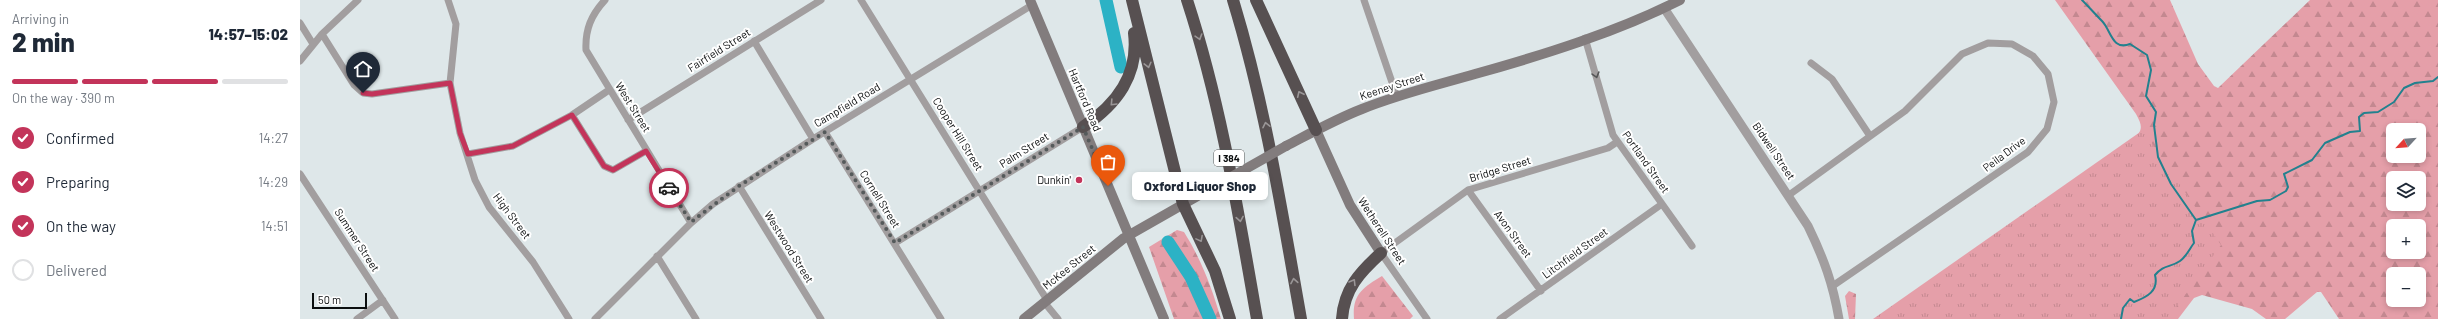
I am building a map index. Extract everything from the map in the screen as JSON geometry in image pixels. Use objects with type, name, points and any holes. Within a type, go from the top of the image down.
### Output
[{"type":"highway","points":[[1083,127],[1114,102],[1130,73],[1135,44],[1131,0]]},
{"type":"highway","points":[[1131,0],[1183,204],[1211,262],[1230,319]]},
{"type":"highway","name":"I 384","points":[[1187,0],[1208,70],[1223,129],[1257,319]]},
{"type":"highway","points":[[1233,0],[1264,116],[1301,319]]},
{"type":"highway","points":[[1256,0],[1316,130]]},
{"type":"highway","points":[[1342,319],[1346,298],[1354,281],[1381,253]]},
{"type":"main road","name":"Keeney Street","points":[[1129,235],[1286,146],[1351,113],[1397,97],[1486,71],[1585,38],[1664,8],[1680,0]]},
{"type":"main road","name":"Hartford Road","points":[[1031,2],[1164,319]]},
{"type":"main road","name":"Wetherell Street","points":[[1316,130],[1350,205],[1381,253]]},
{"type":"main road","name":"McKee Street","points":[[1024,319],[1129,235]]},
{"type":"street","points":[[300,61],[322,34],[358,0]]},
{"type":"street","name":"High Street","points":[[448,0],[456,24],[450,83],[460,133],[468,154],[475,180],[489,207],[533,262],[569,319]]},
{"type":"street","name":"West Street","points":[[605,0],[596,10],[590,22],[586,37],[586,50],[646,151],[691,222]]},
{"type":"street","name":"Fairfield Street","points":[[628,120],[821,0]]},
{"type":"street","name":"Cooper Hill Street","points":[[862,0],[1058,319]]},
{"type":"street","points":[[1364,0],[1397,97]]},
{"type":"street","name":"Campfield Road","points":[[595,319],[691,222],[739,186],[1031,2]]},
{"type":"street","name":"Bidwell Street","points":[[1664,8],[1789,195],[1812,233],[1834,285],[1840,319]]},
{"type":"street","points":[[300,23],[313,44]]},
{"type":"street","points":[[322,34],[354,84],[363,93],[372,94],[450,83]]},
{"type":"street","name":"Portland Street","points":[[1585,38],[1613,135],[1692,246]]},
{"type":"street","points":[[754,41],[813,139]]},
{"type":"street","name":"Peila Drive","points":[[1789,195],[1905,111],[1962,54],[1988,43],[2012,44],[2033,56],[2048,74],[2054,102],[2047,129],[2028,152],[1834,285]]},
{"type":"street","points":[[1811,63],[1832,79],[1870,136]]},
{"type":"street","points":[[468,154],[513,146],[572,115],[609,90]]},
{"type":"street","points":[[572,115],[604,166],[613,170],[646,151]]},
{"type":"street","name":"Palm Street","points":[[895,243],[1083,127]]},
{"type":"street","name":"Cornell Street","points":[[825,132],[941,319]]},
{"type":"street","name":"Bridge Street","points":[[1381,253],[1468,190],[1608,148],[1617,142]]},
{"type":"street","name":"Summer Street","points":[[300,174],[395,319]]},
{"type":"street","name":"Westwood Street","points":[[739,186],[821,319]]},
{"type":"street","name":"Avon Street","points":[[1468,190],[1541,291]]},
{"type":"street","name":"Litchfield Street","points":[[1500,319],[1662,204]]},
{"type":"street","name":"Wetherell Street","points":[[1381,253],[1427,319]]},
{"type":"street","points":[[657,256],[696,319]]},
{"type":"street","points":[[357,319],[383,300]]},
{"type":"green space","points":[[2055,0],[2170,0],[2198,64],[2214,86],[2218,88],[2310,0],[2438,0],[2438,319],[2339,319],[2321,292],[2317,292],[2285,319],[2266,319],[2252,309],[2202,295],[2194,298],[2178,319],[2081,319],[2132,141],[2141,128],[2136,114]]},
{"type":"green space","points":[[2143,130],[2221,245],[2168,319],[1873,319]]},
{"type":"green space","points":[[1177,230],[1184,232],[1201,263],[1221,319],[1174,319],[1149,247]]},
{"type":"green space","points":[[1382,276],[1413,316],[1410,319],[1354,319],[1355,304],[1360,293],[1369,284]]},
{"type":"green space","points":[[1849,291],[1856,294],[1855,319],[1849,319],[1845,296]]},
{"type":"waterway","points":[[1106,0],[1121,67]]},
{"type":"waterway","points":[[2082,0],[2102,21],[2119,45],[2130,44],[2147,55],[2151,70],[2146,96],[2156,112],[2154,125],[2158,157],[2171,184],[2196,220],[2192,231],[2194,243],[2186,255],[2176,263],[2161,269],[2155,275],[2156,281],[2154,289],[2151,293],[2134,302],[2130,299],[2123,308],[2121,319]]},
{"type":"waterway","points":[[2196,220],[2257,201],[2270,200],[2286,191],[2288,187],[2284,174],[2312,160],[2325,143],[2350,132],[2360,131],[2359,117],[2364,113],[2378,112],[2394,102],[2404,88],[2415,83],[2433,81],[2438,77]]},
{"type":"waterway","points":[[1168,242],[1191,277],[1210,319]]},
{"type":"way so far","points":[[669,188],[691,222],[739,186],[825,132],[895,243],[1083,127],[1108,186]]},
{"type":"place","name":"Dunkin'","points":[[1079,180]]},
{"type":"place","name":"Oxford Liquor Shop","points":[[1108,186]]},
{"type":"route","points":[[363,93],[372,94],[450,83],[460,133],[468,154],[513,146],[572,115],[604,166],[613,170],[646,151],[669,188]]}]
